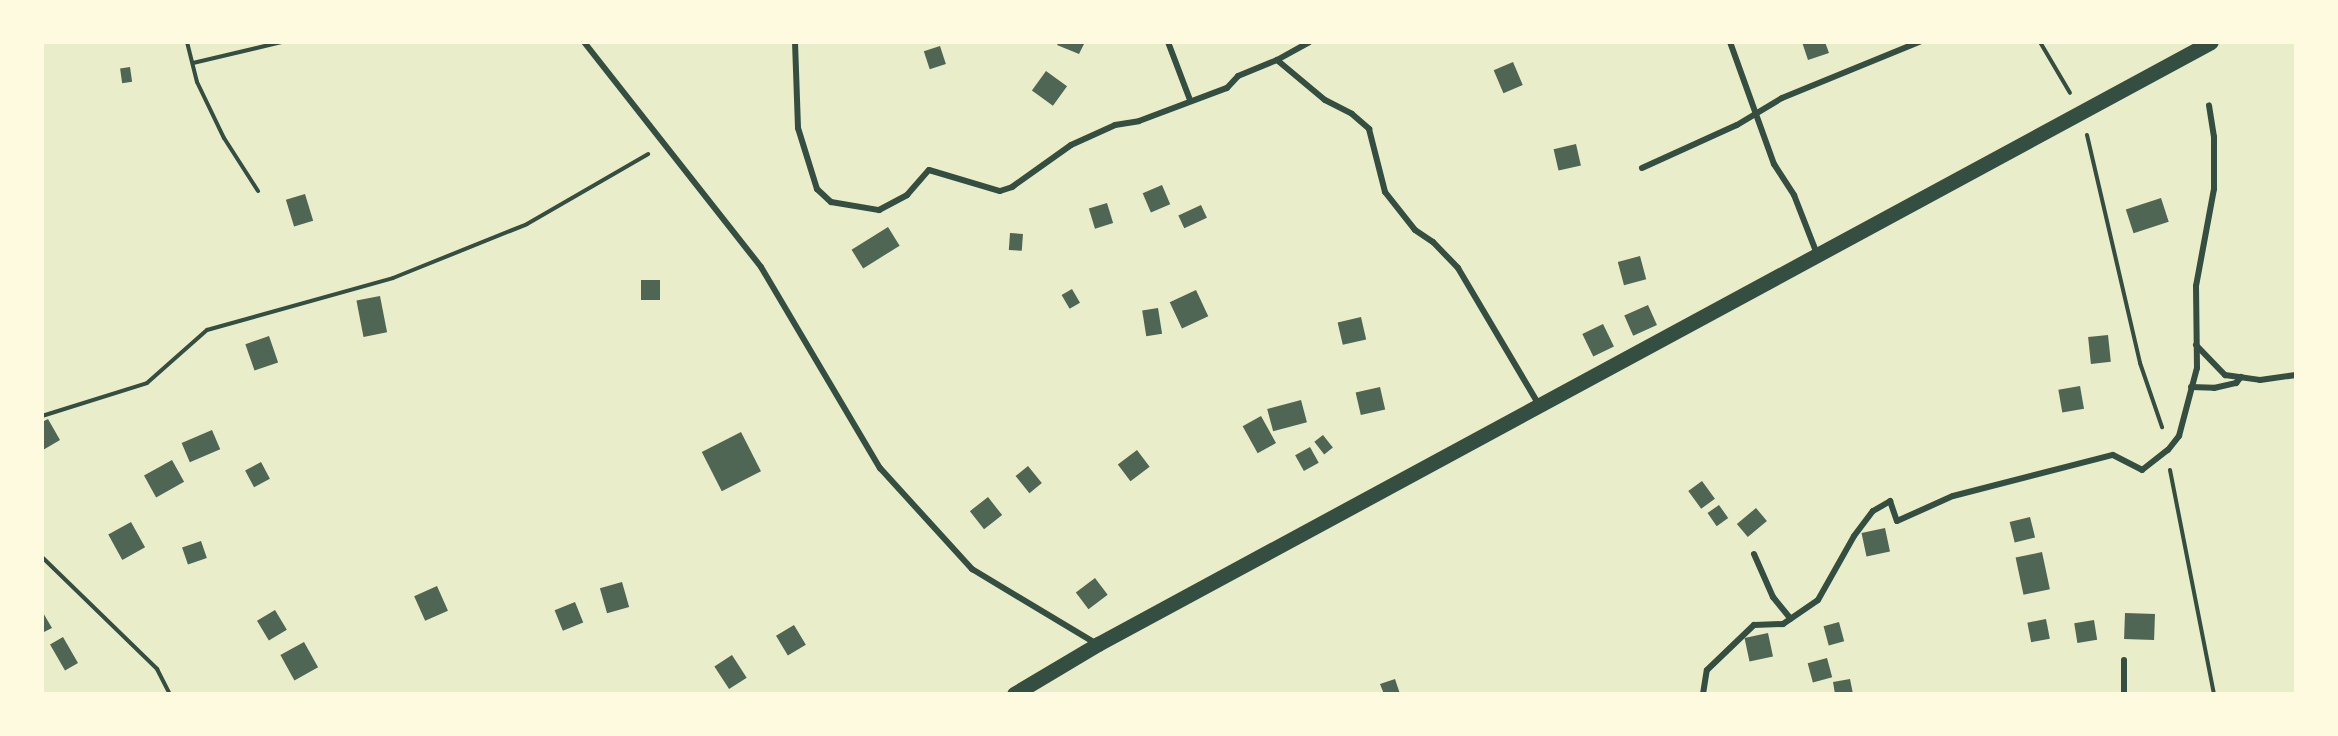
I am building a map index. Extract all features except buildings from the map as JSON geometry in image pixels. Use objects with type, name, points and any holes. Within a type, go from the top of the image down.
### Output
[{"type":"main road","points":[[1014,694],[1098,645],[2211,42]]},
{"type":"street","points":[[584,42],[761,267],[880,468],[972,569],[1098,645]]},
{"type":"street","points":[[795,42],[798,128],[817,189],[831,202],[879,210],[907,195],[929,170],[1000,191],[1012,187],[1071,145],[1115,125],[1140,121],[1190,100],[1227,88],[1238,76],[1277,60],[1309,42]]},
{"type":"street","points":[[1168,42],[1190,100]]},
{"type":"street","points":[[1730,42],[1774,164],[1794,195],[1814,238],[1817,255]]},
{"type":"street","points":[[1642,168],[1737,124],[1754,111],[1919,42]]},
{"type":"street","points":[[1277,60],[1325,100],[1352,114],[1369,129],[1385,192],[1415,230],[1433,242],[1458,268],[1540,405]]},
{"type":"street","points":[[1704,694],[1707,670],[1754,625],[1783,624],[1818,600],[1854,536],[1874,511],[1890,501],[1897,521],[1953,496],[2113,455],[2142,470],[2168,450],[2178,436],[2198,368],[2195,344],[2196,286],[2214,189],[2214,137],[2209,105]]},
{"type":"street","points":[[2195,344],[2225,375],[2260,380],[2296,375]]},
{"type":"street","points":[[2191,387],[2214,388],[2236,383],[2241,377]]},
{"type":"street","points":[[1754,554],[1773,597],[1791,620]]},
{"type":"street","points":[[2124,660],[2124,694]]},
{"type":"path","points":[[187,42],[197,82],[224,138],[258,191]]},
{"type":"path","points":[[193,63],[282,42]]},
{"type":"path","points":[[2040,42],[2082,111],[2140,363],[2168,450],[2214,694]]},
{"type":"path","points":[[42,416],[147,382],[207,330],[393,278],[527,224],[664,145]]},
{"type":"path","points":[[42,557],[157,669],[170,694]]}]
